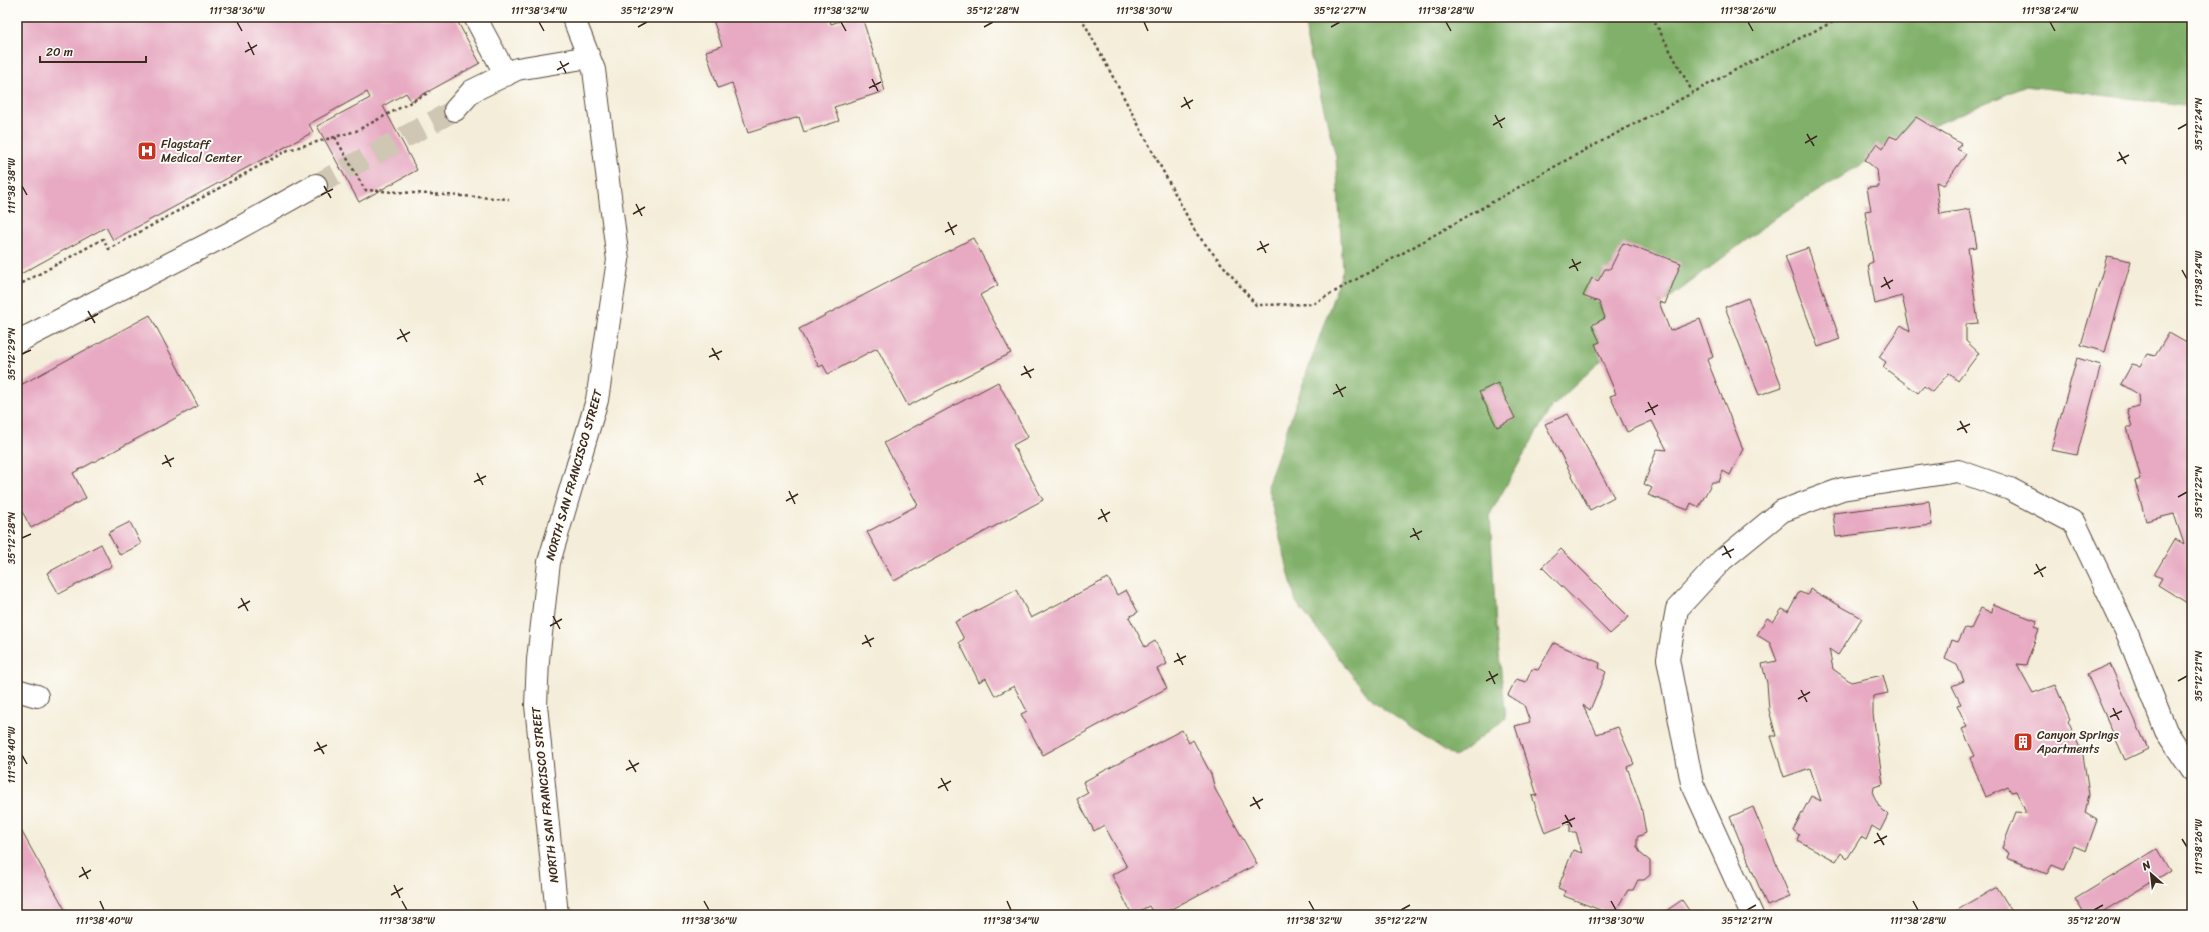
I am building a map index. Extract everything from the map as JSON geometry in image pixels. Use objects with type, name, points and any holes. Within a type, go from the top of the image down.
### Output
[{"type":"street","points":[[475,17],[506,75]]},
{"type":"street","name":"NORTH SAN FRANCISCO STREET","points":[[557,915],[536,705],[538,660],[549,562],[597,400],[618,260],[594,70],[573,17]]},
{"type":"street","points":[[455,110],[472,91],[517,69],[589,57]]},
{"type":"street","points":[[17,342],[228,234],[316,185]]},
{"type":"street","points":[[1752,915],[1692,783],[1668,659],[1677,610],[1722,560],[1782,511],[1842,489],[1958,471],[2010,489],[2075,523],[2128,635],[2166,731],[2192,770]]},
{"type":"street","points":[[17,690],[37,696]]},
{"type":"path","points":[[1081,17],[1196,233],[1256,305],[1312,304],[1561,163],[1693,93],[1843,17]]},
{"type":"path","points":[[1652,17],[1693,93]]},
{"type":"path","points":[[17,286],[103,239],[108,249],[288,150],[356,131],[431,92]]},
{"type":"path","points":[[335,137],[365,190],[509,199]]},
{"type":"green space","points":[[1306,17],[2192,17],[2192,106],[2026,86],[1905,138],[1782,213],[1655,309],[1550,409],[1490,514],[1496,627],[1506,718],[1455,757],[1372,701],[1296,602],[1267,486],[1343,270],[1336,157],[1307,41]]},
{"type":"building","name":"Flagstaff Medical Center","points":[[17,17],[455,17],[480,63],[411,101],[406,93],[383,106],[417,170],[359,202],[317,126],[370,98],[367,92],[309,124],[313,132],[113,240],[106,227],[17,276]]},
{"type":"building","points":[[712,17],[829,17],[831,24],[852,17],[862,17],[885,91],[834,107],[839,121],[804,132],[799,117],[748,133],[732,83],[718,88],[706,51],[722,46]]},
{"type":"building","points":[[1916,117],[1961,144],[1957,149],[1966,154],[1944,185],[1936,182],[1940,214],[1970,209],[1977,247],[1968,248],[1978,323],[1966,324],[1966,341],[1979,353],[1958,381],[1949,373],[1932,392],[1924,386],[1918,393],[1883,367],[1886,362],[1879,357],[1901,325],[1910,331],[1902,296],[1875,304],[1868,264],[1873,262],[1865,211],[1871,210],[1867,188],[1879,187],[1877,170],[1865,160],[1877,143],[1883,148],[1890,136],[1897,139]]},
{"type":"building","points":[[973,238],[998,285],[980,295],[1011,353],[908,406],[877,348],[828,374],[823,365],[819,367],[799,329]]},
{"type":"building","points":[[1623,243],[1681,263],[1665,304],[1659,302],[1670,331],[1700,319],[1713,357],[1707,360],[1743,449],[1730,475],[1723,471],[1719,482],[1712,482],[1699,507],[1691,503],[1688,510],[1648,495],[1652,488],[1644,484],[1657,449],[1667,450],[1652,421],[1627,432],[1610,396],[1616,394],[1595,344],[1600,342],[1592,325],[1605,318],[1599,302],[1583,296],[1592,278],[1598,281],[1605,269],[1610,269]]},
{"type":"building","points":[[1808,248],[1840,339],[1818,347],[1785,256]]},
{"type":"building","points":[[2107,256],[2131,261],[2105,352],[2081,345]]},
{"type":"building","points":[[1748,298],[1782,387],[1759,395],[1725,307]]},
{"type":"building","points":[[150,315],[198,406],[73,473],[86,498],[31,528],[17,502],[17,387]]},
{"type":"building","points":[[2169,333],[2192,346],[2192,606],[2158,585],[2162,578],[2154,575],[2175,539],[2184,544],[2174,514],[2146,521],[2135,481],[2141,479],[2127,427],[2132,427],[2127,409],[2139,406],[2138,394],[2121,384],[2132,364],[2140,366],[2147,354],[2155,356]]},
{"type":"building","points":[[2077,358],[2101,365],[2077,455],[2051,450]]},
{"type":"building","points":[[998,382],[1028,437],[1013,445],[1043,500],[894,581],[867,532],[918,505],[884,443]]},
{"type":"building","points":[[1498,383],[1515,418],[1497,427],[1479,392]]},
{"type":"building","points":[[1568,414],[1614,497],[1590,510],[1545,424]]},
{"type":"building","points":[[1929,501],[1932,525],[1836,537],[1833,513]]},
{"type":"building","points":[[130,522],[141,544],[120,555],[108,533]]},
{"type":"building","points":[[101,544],[112,566],[59,594],[47,573]]},
{"type":"building","points":[[1561,549],[1629,617],[1610,634],[1542,567]]},
{"type":"building","points":[[1108,578],[1117,595],[1126,590],[1138,612],[1129,617],[1145,647],[1155,641],[1167,664],[1157,669],[1167,688],[1043,755],[1021,714],[1027,711],[1014,686],[995,696],[986,678],[979,682],[959,642],[964,639],[955,622],[1016,590],[1031,618]]},
{"type":"building","points":[[1810,589],[1862,618],[1838,655],[1829,649],[1833,669],[1851,682],[1883,675],[1888,693],[1873,696],[1873,714],[1883,784],[1874,787],[1873,794],[1879,806],[1888,815],[1880,831],[1872,826],[1866,840],[1861,837],[1847,859],[1841,853],[1836,861],[1797,840],[1799,835],[1793,830],[1811,796],[1821,801],[1810,768],[1784,777],[1771,736],[1776,736],[1769,710],[1767,683],[1762,664],[1777,661],[1770,643],[1757,635],[1767,618],[1773,622],[1782,609],[1788,612],[1799,592],[1808,595]]},
{"type":"building","name":"Canyon Springs Apartments","points":[[1993,604],[2037,621],[2034,627],[2039,629],[2026,665],[2017,664],[2033,693],[2055,685],[2070,719],[2068,721],[2083,755],[2089,794],[2085,813],[2097,820],[2086,851],[2074,846],[2064,870],[2052,865],[2047,874],[2007,858],[2009,853],[2002,848],[2016,812],[2026,813],[2016,791],[2011,792],[2008,787],[1986,797],[1970,758],[1975,756],[1962,729],[1967,727],[1957,705],[1961,704],[1952,686],[1964,681],[1957,665],[1945,659],[1952,640],[1958,642],[1965,628],[1971,629],[1981,608],[1992,613]]},
{"type":"building","points":[[1554,643],[1600,663],[1599,668],[1606,672],[1590,710],[1583,705],[1597,734],[1618,727],[1634,764],[1627,767],[1641,806],[1646,833],[1637,837],[1637,847],[1641,854],[1650,861],[1650,875],[1644,880],[1638,880],[1633,890],[1628,890],[1613,915],[1564,896],[1565,891],[1558,888],[1573,850],[1582,853],[1576,832],[1570,832],[1570,823],[1545,833],[1532,796],[1537,795],[1515,726],[1530,722],[1524,705],[1508,695],[1516,679],[1526,682],[1532,669],[1538,670]]},
{"type":"building","points":[[2110,664],[2148,749],[2125,760],[2087,674]]},
{"type":"building","points":[[1182,730],[1189,743],[1193,740],[1211,774],[1215,789],[1257,864],[1160,915],[1154,915],[1149,906],[1132,915],[1112,875],[1127,867],[1104,825],[1094,831],[1077,799],[1088,793],[1083,782]]},
{"type":"building","points":[[1753,807],[1790,897],[1767,906],[1730,817]]},
{"type":"building","points":[[17,823],[68,915],[17,915]]},
{"type":"building","points":[[2157,849],[2170,871],[2097,915],[2085,915],[2075,899]]},
{"type":"building","points":[[1997,887],[2014,915],[1949,915]]},
{"type":"building","points":[[1682,900],[1692,915],[1660,915]]},
{"type":"tunnel","points":[[316,185],[455,110]]},
{"type":"place","name":"Flagstaff Medical Center","points":[[147,151]]},
{"type":"place","name":"Canyon Springs Apartments","points":[[2023,742]]}]
